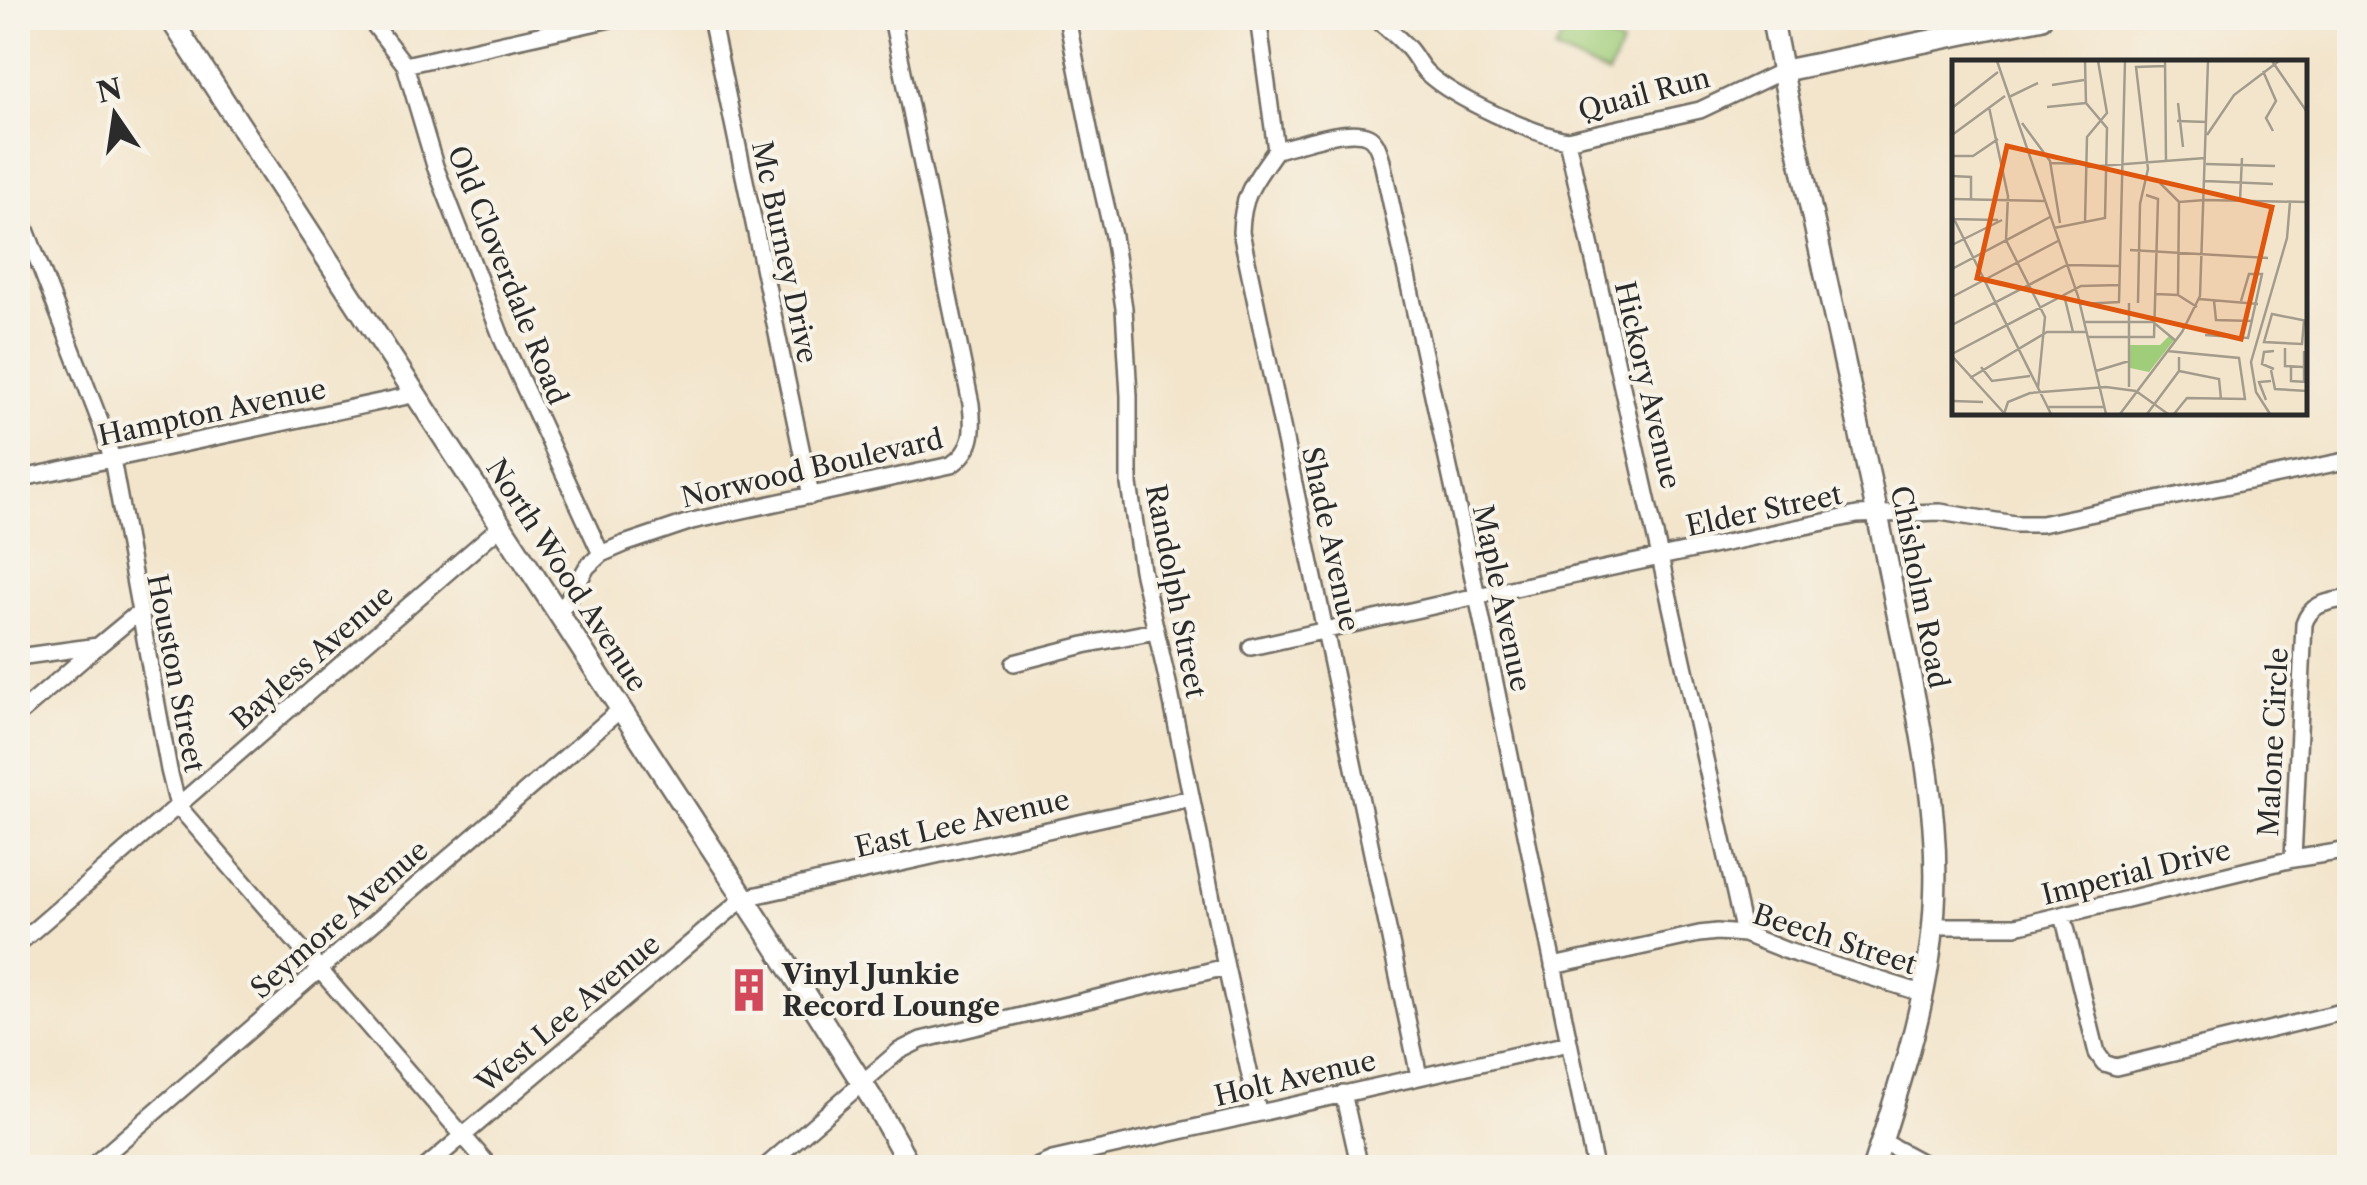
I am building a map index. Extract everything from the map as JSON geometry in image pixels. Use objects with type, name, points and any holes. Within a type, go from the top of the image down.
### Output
[{"type":"main road","name":"North Wood Avenue","points":[[170,18],[744,898],[861,1081],[911,1168]]},
{"type":"main road","name":"Chisholm Road","points":[[1772,18],[1878,514],[1930,784],[1936,859],[1924,994],[1873,1168]]},
{"type":"main road","points":[[1782,71],[2040,18]]},
{"type":"street","name":"Old Cloverdale Road","points":[[370,18],[404,65],[435,166],[503,341],[601,554]]},
{"type":"street","points":[[404,65],[615,18]]},
{"type":"street","points":[[712,20],[739,18]]},
{"type":"street","name":"Norwood Boulevard","points":[[601,554],[692,522],[951,466],[962,458],[973,436],[972,404],[892,18]]},
{"type":"street","name":"Randolph Street","points":[[1067,18],[1113,236],[1124,308],[1129,484],[1142,570],[1258,1112]]},
{"type":"street","points":[[1258,18],[1276,150]]},
{"type":"street","name":"Quail Run","points":[[1375,18],[1411,50],[1423,70],[1437,82],[1527,128],[1567,140],[1700,110],[1782,71]]},
{"type":"street","name":"Mc Burney Drive","points":[[712,20],[811,496]]},
{"type":"street","name":"Maple Avenue","points":[[1276,150],[1355,133],[1369,136],[1381,157],[1477,596],[1595,1168]]},
{"type":"street","name":"Hickory Avenue","points":[[1567,140],[1744,934]]},
{"type":"street","name":"Shade Avenue","points":[[1276,150],[1249,191],[1242,209],[1241,232],[1420,1076]]},
{"type":"street","name":"Houston Street","points":[[18,209],[112,459],[178,806],[491,1168]]},
{"type":"street","name":"Hampton Avenue","points":[[18,479],[417,394]]},
{"type":"street","name":"Elder Street","points":[[1251,648],[1857,515],[1940,512],[2014,524],[2041,524],[2350,460]]},
{"type":"street","name":"Bayless Avenue","points":[[18,944],[502,526]]},
{"type":"street","points":[[557,611],[565,605],[587,566],[601,554]]},
{"type":"street","name":"Malone Circle","points":[[2292,859],[2304,624],[2308,612],[2318,605],[2350,598]]},
{"type":"street","points":[[18,715],[139,612]]},
{"type":"street","points":[[1014,663],[1155,631]]},
{"type":"street","points":[[18,657],[98,646]]},
{"type":"street","name":"Seymore Avenue","points":[[90,1168],[620,709]]},
{"type":"street","name":"East Lee Avenue","points":[[744,898],[1191,798]]},
{"type":"street","name":"Imperial Drive","points":[[1933,926],[2016,926],[2292,859],[2350,850]]},
{"type":"street","name":"West Lee Avenue","points":[[425,1168],[744,898]]},
{"type":"street","points":[[2063,915],[2096,1053],[2116,1067],[2350,1010]]},
{"type":"street","name":"Beech Street","points":[[1553,966],[1698,934],[1744,934],[1924,994]]},
{"type":"street","points":[[774,1164],[899,1050],[933,1036],[1226,967]]},
{"type":"street","name":"Holt Avenue","points":[[1034,1168],[1258,1112],[1569,1043]]},
{"type":"street","points":[[1343,1093],[1360,1168]]},
{"type":"street","points":[[1882,1141],[1932,1168]]},
{"type":"green space","points":[[1570,21],[1622,45],[1608,75],[1555,51]]},
{"type":"place","name":"Vinyl Junkie Record Lounge","points":[[749,990]]}]
